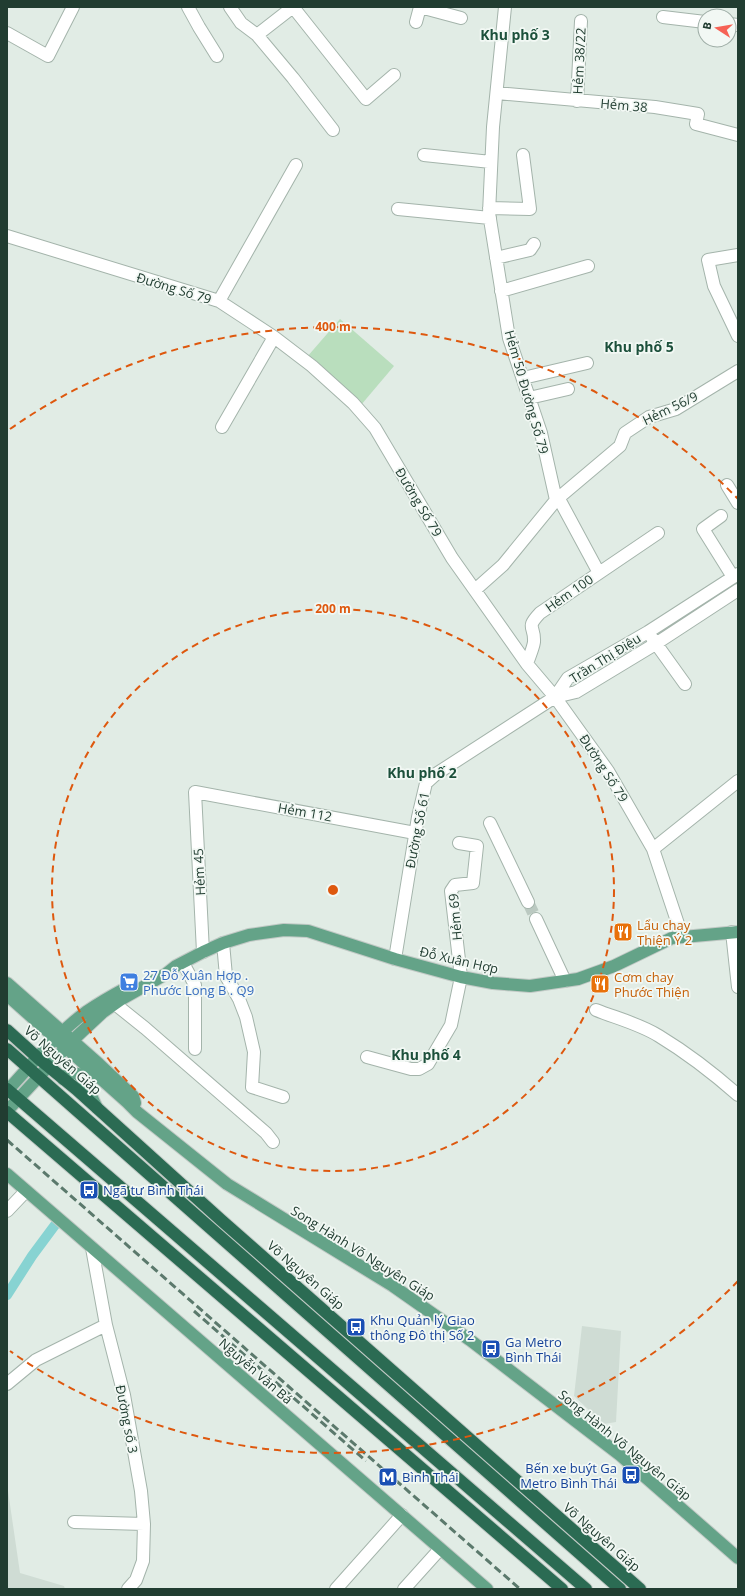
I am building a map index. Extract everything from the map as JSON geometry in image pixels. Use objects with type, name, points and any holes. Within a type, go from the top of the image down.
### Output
[{"type":"highway","name":"Võ Nguyên Giáp","points":[[7,1030],[640,1589]]},
{"type":"highway","name":"Võ Nguyên Giáp","points":[[7,1049],[620,1589]]},
{"type":"highway","points":[[63,1079],[66,1100]]},
{"type":"highway","points":[[7,1090],[586,1589]]},
{"type":"highway","points":[[7,1111],[562,1589]]},
{"type":"main road","name":"Đỗ Xuân Hợp","points":[[7,1111],[92,1021],[115,1004],[203,952],[223,943],[249,935],[277,931],[308,931],[395,959],[461,977],[493,983],[530,986],[578,979],[614,966],[672,938],[735,932]]},
{"type":"main road","name":"Đỗ Xuân Hợp","points":[[7,1090],[60,1035],[101,1002],[164,968],[179,965]]},
{"type":"main road","name":"Song Hành Võ Nguyên Giáp","points":[[7,983],[69,1044],[133,1096],[137,1112],[226,1184],[393,1286],[470,1340],[620,1455],[738,1558]]},
{"type":"main road","name":"Song Hành Võ Nguyên Giáp","points":[[7,995],[60,1035]]},
{"type":"main road","name":"Nguyễn Văn Bá","points":[[7,1174],[487,1589]]},
{"type":"street","points":[[7,33],[48,56],[73,7]]},
{"type":"street","points":[[188,7],[198,27],[217,56]]},
{"type":"street","points":[[230,7],[241,22],[257,35],[296,81],[333,130]]},
{"type":"street","points":[[257,35],[293,7],[366,99],[394,76]]},
{"type":"street","points":[[416,22],[420,7],[461,18]]},
{"type":"street","name":"Hẻm 50 Đường Số 79","points":[[505,7],[493,127],[489,213],[501,291],[509,338],[541,433],[557,499],[599,573]]},
{"type":"street","points":[[663,17],[697,21]]},
{"type":"street","name":"Hẻm 38/22","points":[[577,101],[581,21]]},
{"type":"street","name":"Hẻm 38","points":[[497,93],[654,107],[698,114],[696,124],[738,135]]},
{"type":"street","points":[[424,155],[491,162]]},
{"type":"street","points":[[398,209],[489,213],[530,209],[523,155]]},
{"type":"street","points":[[219,302],[296,165]]},
{"type":"street","name":"Đường Số 79","points":[[7,236],[219,302],[274,337],[312,366],[343,394],[375,428],[452,558],[476,589],[527,664],[555,697],[608,771],[653,849],[682,936]]},
{"type":"street","points":[[496,258],[530,250],[534,244]]},
{"type":"street","points":[[738,255],[708,260],[714,286],[734,320],[738,336]]},
{"type":"street","points":[[501,291],[588,266]]},
{"type":"street","points":[[222,427],[274,337]]},
{"type":"street","points":[[523,378],[587,363]]},
{"type":"street","name":"Hẻm 56/9","points":[[557,499],[620,446],[625,433],[649,416],[676,409],[738,371]]},
{"type":"street","points":[[530,398],[568,389]]},
{"type":"street","points":[[727,485],[738,503]]},
{"type":"street","points":[[476,589],[502,565],[557,499]]},
{"type":"street","points":[[721,516],[703,529],[736,575]]},
{"type":"street","name":"Hẻm 100","points":[[527,664],[534,642],[531,622],[540,613],[599,573],[605,571],[658,533]]},
{"type":"street","name":"Trần Thị Điệu","points":[[555,697],[568,678],[648,632],[736,575]]},
{"type":"street","name":"Trần Thị Điệu","points":[[555,697],[576,692],[657,643],[738,590]]},
{"type":"street","points":[[648,632],[685,684]]},
{"type":"street","name":"Đường Số 61","points":[[395,959],[415,833],[426,783],[436,774],[555,697]]},
{"type":"street","points":[[653,849],[738,781]]},
{"type":"street","name":"Hẻm 112","points":[[195,792],[415,833]]},
{"type":"street","name":"Hẻm 45","points":[[195,792],[203,952]]},
{"type":"street","points":[[490,823],[528,902]]},
{"type":"street","name":"Hẻm 69","points":[[459,843],[477,846],[473,883],[455,885],[451,891],[461,977]]},
{"type":"street","points":[[536,919],[565,981]]},
{"type":"street","points":[[735,932],[738,987]]},
{"type":"street","points":[[223,943],[226,976],[239,999],[246,1017],[254,1052],[252,1086],[283,1097]]},
{"type":"street","points":[[179,965],[195,985],[195,1049]]},
{"type":"street","points":[[367,1057],[411,1069],[419,1069],[428,1064],[451,1025],[461,977]]},
{"type":"street","points":[[115,1004],[145,1028],[266,1133],[273,1142]]},
{"type":"street","points":[[596,1010],[629,1022],[658,1035],[714,1074],[738,1095]]},
{"type":"street","points":[[7,1211],[26,1191]]},
{"type":"street","name":"Đường số 3","points":[[92,1248],[106,1325],[124,1395],[141,1491],[144,1524],[142,1561],[136,1580],[131,1588]]},
{"type":"street","points":[[7,1384],[36,1360],[106,1325]]},
{"type":"street","points":[[336,1589],[402,1515]]},
{"type":"street","points":[[74,1522],[144,1524]]},
{"type":"street","points":[[404,1589],[440,1549]]},
{"type":"shaded area","points":[[582,1326],[621,1331],[616,1422],[604,1424],[574,1396]]},
{"type":"shaded area","points":[[7,1484],[20,1573],[64,1586],[65,1589],[7,1589]]},
{"type":"green space","points":[[340,319],[394,366],[361,405],[307,357]]},
{"type":"waterway","points":[[7,1295],[32,1256],[55,1225]]},
{"type":"tunnel","points":[[528,902],[536,919]]},
{"type":"railway","points":[[7,1140],[520,1589]]},
{"type":"railway","points":[[194,1311],[366,1461]]},
{"type":"place","name":"Lẩu chay Thiện Ý 2","points":[[623,932]]},
{"type":"place","name":"27 Đỗ Xuân Hợp . Phước Long B . Q9","points":[[129,982]]},
{"type":"place","name":"Cơm chay Phước Thiện","points":[[600,984]]},
{"type":"place","name":"Ngã tư Bình Thái","points":[[89,1190]]},
{"type":"place","name":"Khu Quản lý Giao thông Đô thị Số 2","points":[[356,1327]]},
{"type":"place","name":"Ga Metro Bình Thái","points":[[491,1349]]},
{"type":"place","name":"Bến xe buýt Ga Metro Bình Thái","points":[[631,1475]]},
{"type":"place","name":"Bình Thái","points":[[388,1477]]},
{"type":"district","name":"Khu phố 3","points":[[515,35]]},
{"type":"district","name":"Khu phố 5","points":[[639,347]]},
{"type":"district","name":"Khu phố 2","points":[[422,773]]},
{"type":"district","name":"Khu phố 4","points":[[426,1055]]}]
